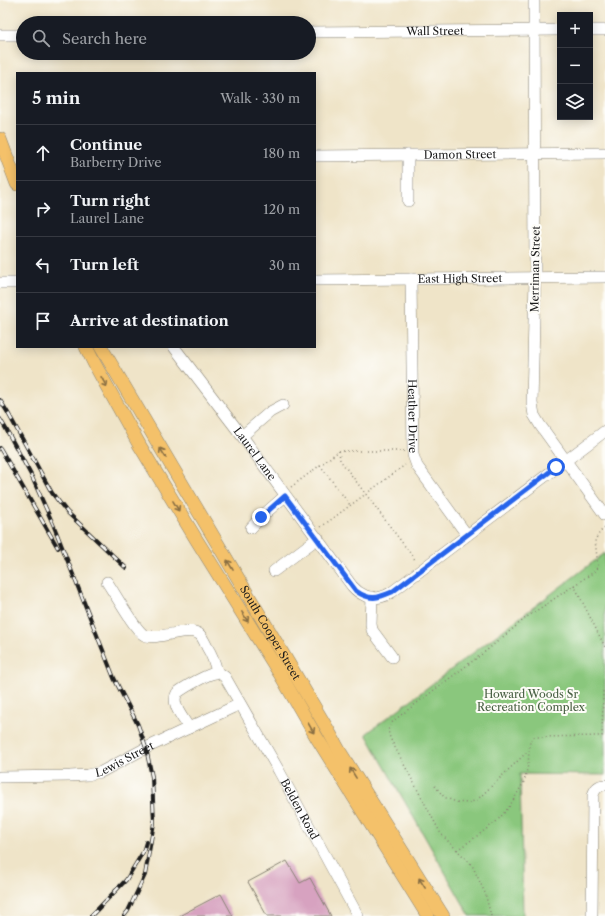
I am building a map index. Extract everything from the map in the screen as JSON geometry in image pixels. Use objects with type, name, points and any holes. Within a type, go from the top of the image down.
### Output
[{"type":"main road","points":[[0,139],[14,166],[16,178]]},
{"type":"main road","name":"South Cooper Street","points":[[86,348],[148,460],[280,674],[317,738],[428,916]]},
{"type":"main road","name":"South Cooper Street","points":[[102,348],[340,752],[443,916]]},
{"type":"street","name":"Merriman Street","points":[[534,0],[535,278],[532,403],[534,415],[540,425],[605,515]]},
{"type":"street","name":"Wall Street","points":[[316,32],[557,30]]},
{"type":"street","points":[[593,30],[605,30]]},
{"type":"street","points":[[0,35],[16,35]]},
{"type":"street","name":"Damon Street","points":[[316,156],[605,153]]},
{"type":"street","points":[[408,155],[408,201]]},
{"type":"street","name":"East High Street","points":[[316,280],[605,277]]},
{"type":"street","name":"Heather Drive","points":[[411,279],[413,455],[417,466],[467,535]]},
{"type":"street","points":[[0,283],[16,283]]},
{"type":"street","name":"Laurel Lane","points":[[175,348],[242,436],[288,491],[318,538],[352,586],[356,591],[369,597]]},
{"type":"street","points":[[242,436],[270,412],[283,405]]},
{"type":"street","points":[[392,657],[372,630],[369,597],[381,597],[392,592],[605,431]]},
{"type":"street","points":[[252,528],[261,517],[288,491]]},
{"type":"street","points":[[274,571],[318,538]]},
{"type":"street","points":[[107,582],[133,623],[144,636],[155,637],[192,631],[198,633],[214,659],[217,672],[180,690],[175,696],[174,700],[177,708],[189,728]]},
{"type":"street","name":"Belden Road","points":[[217,672],[225,677],[279,771],[358,916]]},
{"type":"street","name":"Lewis Street","points":[[0,777],[70,776],[101,772],[146,748],[240,704]]},
{"type":"street","points":[[592,916],[592,795],[595,789],[601,786]]},
{"type":"path","points":[[288,491],[339,451],[404,451]]},
{"type":"path","points":[[339,451],[340,460],[416,560]]},
{"type":"path","points":[[320,465],[351,506]]},
{"type":"path","points":[[321,527],[405,465]]},
{"type":"path","points":[[491,916],[485,893],[472,865],[441,834],[390,738],[388,730],[393,721],[486,651],[527,617],[594,572],[598,566],[595,540],[600,532],[605,528]]},
{"type":"path","points":[[574,585],[605,647]]},
{"type":"path","points":[[602,736],[602,692],[605,690]]},
{"type":"path","points":[[457,850],[497,821],[509,807],[524,782],[528,765],[530,741],[534,737],[605,736]]},
{"type":"path","points":[[435,786],[444,797],[456,802],[468,803],[477,800],[528,751]]},
{"type":"green space","name":"Howard Woods Sr Recreation Complex","points":[[605,553],[605,775],[520,774],[523,916],[470,916],[366,734]]},
{"type":"building","points":[[287,861],[300,883],[310,878],[331,916],[267,916],[248,882]]},
{"type":"building","points":[[221,894],[233,916],[179,916]]},
{"type":"railway","points":[[0,400],[52,493],[67,512],[126,568]]},
{"type":"railway","points":[[0,419],[31,475],[53,524],[114,678],[138,725],[146,748],[152,777],[154,823],[145,875],[128,911],[124,916]]},
{"type":"railway","points":[[0,448],[58,548]]},
{"type":"railway","points":[[91,916],[126,880],[143,852],[146,842]]},
{"type":"route","points":[[261,517],[285,496],[318,538],[356,591],[366,597],[378,598],[392,592],[556,467]]}]
